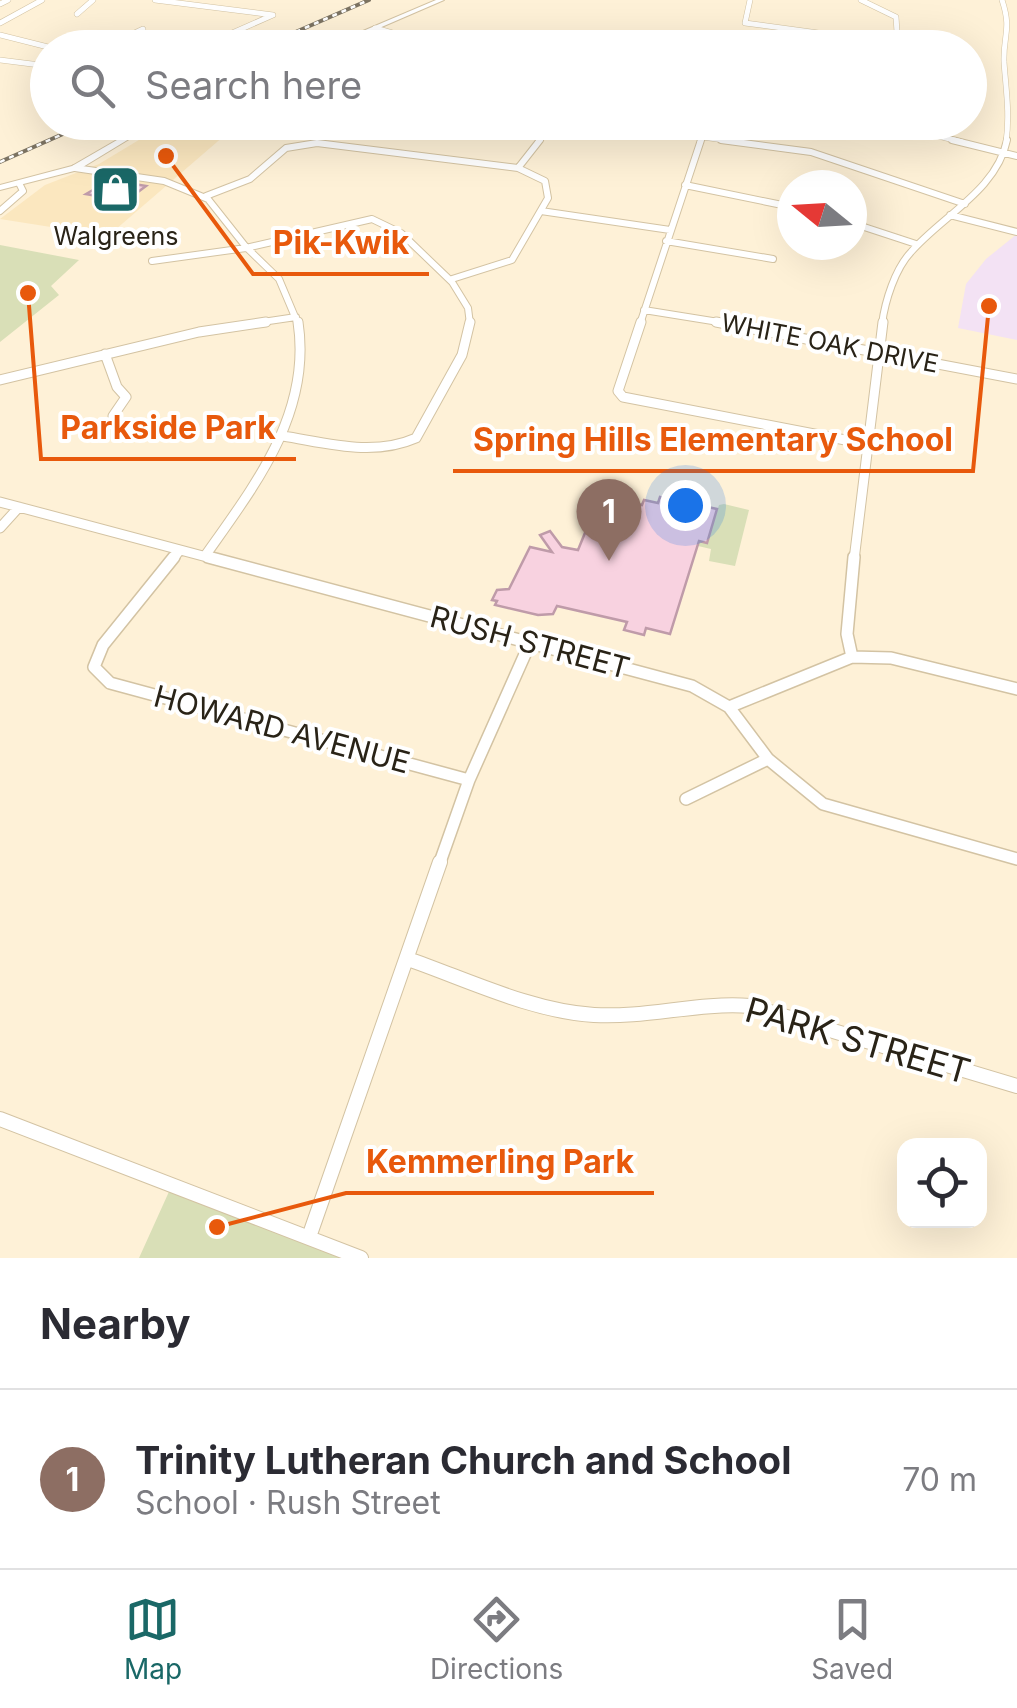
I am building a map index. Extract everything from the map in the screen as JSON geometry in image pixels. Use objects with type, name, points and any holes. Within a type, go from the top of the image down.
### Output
[{"type":"main road","points":[[369,30],[441,0]]},
{"type":"main road","points":[[0,188],[75,168],[123,140]]},
{"type":"street","points":[[0,23],[42,0]]},
{"type":"street","points":[[77,14],[94,0]]},
{"type":"street","points":[[155,0],[273,16],[240,30]]},
{"type":"street","points":[[750,0],[745,23],[792,30]]},
{"type":"street","points":[[861,0],[896,17],[897,30]]},
{"type":"street","points":[[852,657],[847,634],[866,444],[877,352],[892,284],[916,244],[965,204],[990,177],[1003,154],[1010,117],[1004,58],[1010,24],[1002,0]]},
{"type":"street","points":[[374,28],[381,30]]},
{"type":"street","points":[[0,35],[30,42]]},
{"type":"street","points":[[0,60],[30,64]]},
{"type":"street","points":[[1006,74],[1017,76]]},
{"type":"street","points":[[518,168],[540,140]]},
{"type":"street","points":[[701,140],[618,391],[623,397],[866,444]]},
{"type":"street","points":[[724,140],[811,152],[965,204]]},
{"type":"street","points":[[950,140],[1017,156]]},
{"type":"street","points":[[206,196],[250,178],[286,148],[311,143],[362,146],[518,168],[545,181],[550,194],[512,260],[452,280]]},
{"type":"street","points":[[75,168],[177,186],[206,196],[246,248],[280,280],[296,316],[301,370],[283,436],[205,556]]},
{"type":"street","points":[[0,212],[23,191],[20,184]]},
{"type":"street","points":[[685,185],[777,204]]},
{"type":"street","points":[[541,210],[670,230]]},
{"type":"street","points":[[950,215],[1017,232]]},
{"type":"street","points":[[152,261],[246,248],[362,219],[380,220],[391,224],[452,280],[471,311],[470,338],[420,433],[398,447],[283,436]]},
{"type":"street","points":[[867,228],[916,244]]},
{"type":"street","points":[[666,241],[773,259]]},
{"type":"street","name":"WHITE OAK DRIVE","points":[[644,310],[1017,378]]},
{"type":"street","points":[[0,380],[227,326],[296,316]]},
{"type":"street","points":[[105,354],[117,387],[126,397],[113,416]]},
{"type":"street","name":"RUSH STREET","points":[[0,502],[709,692],[729,707],[768,759],[834,810],[1017,858]]},
{"type":"street","points":[[0,528],[19,507]]},
{"type":"street","name":"HOWARD AVENUE","points":[[180,550],[103,645],[94,668],[110,682],[470,780]]},
{"type":"street","points":[[310,1238],[470,780],[530,644]]},
{"type":"street","points":[[729,707],[852,657],[891,658],[1017,689]]},
{"type":"street","points":[[686,799],[768,759]]},
{"type":"street","name":"PARK STREET","points":[[408,959],[588,1015],[625,1016],[711,1003],[750,1006],[1017,1086]]},
{"type":"street","points":[[0,1119],[362,1258]]},
{"type":"shaded area","points":[[139,140],[219,140],[108,236],[0,219],[45,185],[99,164]]},
{"type":"shaded area","points":[[1017,234],[1017,340],[958,328],[966,284],[986,259]]},
{"type":"green space","points":[[0,245],[79,260],[51,286],[59,295],[0,342]]},
{"type":"green space","points":[[719,505],[749,510],[735,566],[709,561],[711,549],[698,546],[699,541],[707,542]]},
{"type":"green space","points":[[172,1185],[358,1258],[139,1258]]},
{"type":"building","name":"Walgreens","points":[[110,180],[146,186],[126,201],[86,194]]},
{"type":"building","points":[[660,497],[717,509],[707,543],[699,541],[670,634],[646,628],[644,635],[624,630],[627,622],[557,606],[553,614],[538,615],[495,605],[497,601],[492,600],[497,590],[509,589],[530,547],[552,552],[540,535],[550,531],[562,547],[578,550],[589,523],[598,525],[607,498],[642,505],[644,500],[658,503]]},
{"type":"railway","points":[[300,30],[369,0]]},
{"type":"railway","points":[[0,162],[50,140]]},
{"type":"place","name":"Pik-Kwik","points":[[166,156]]},
{"type":"place","name":"Walgreens","points":[[116,190]]},
{"type":"place","name":"Parkside Park","points":[[28,293]]},
{"type":"place","name":"Spring Hills Elementary School","points":[[989,306]]},
{"type":"place","name":"Trinity Lutheran Church and School","points":[[609,561]]},
{"type":"place","name":"Kemmerling Park","points":[[217,1227]]}]
